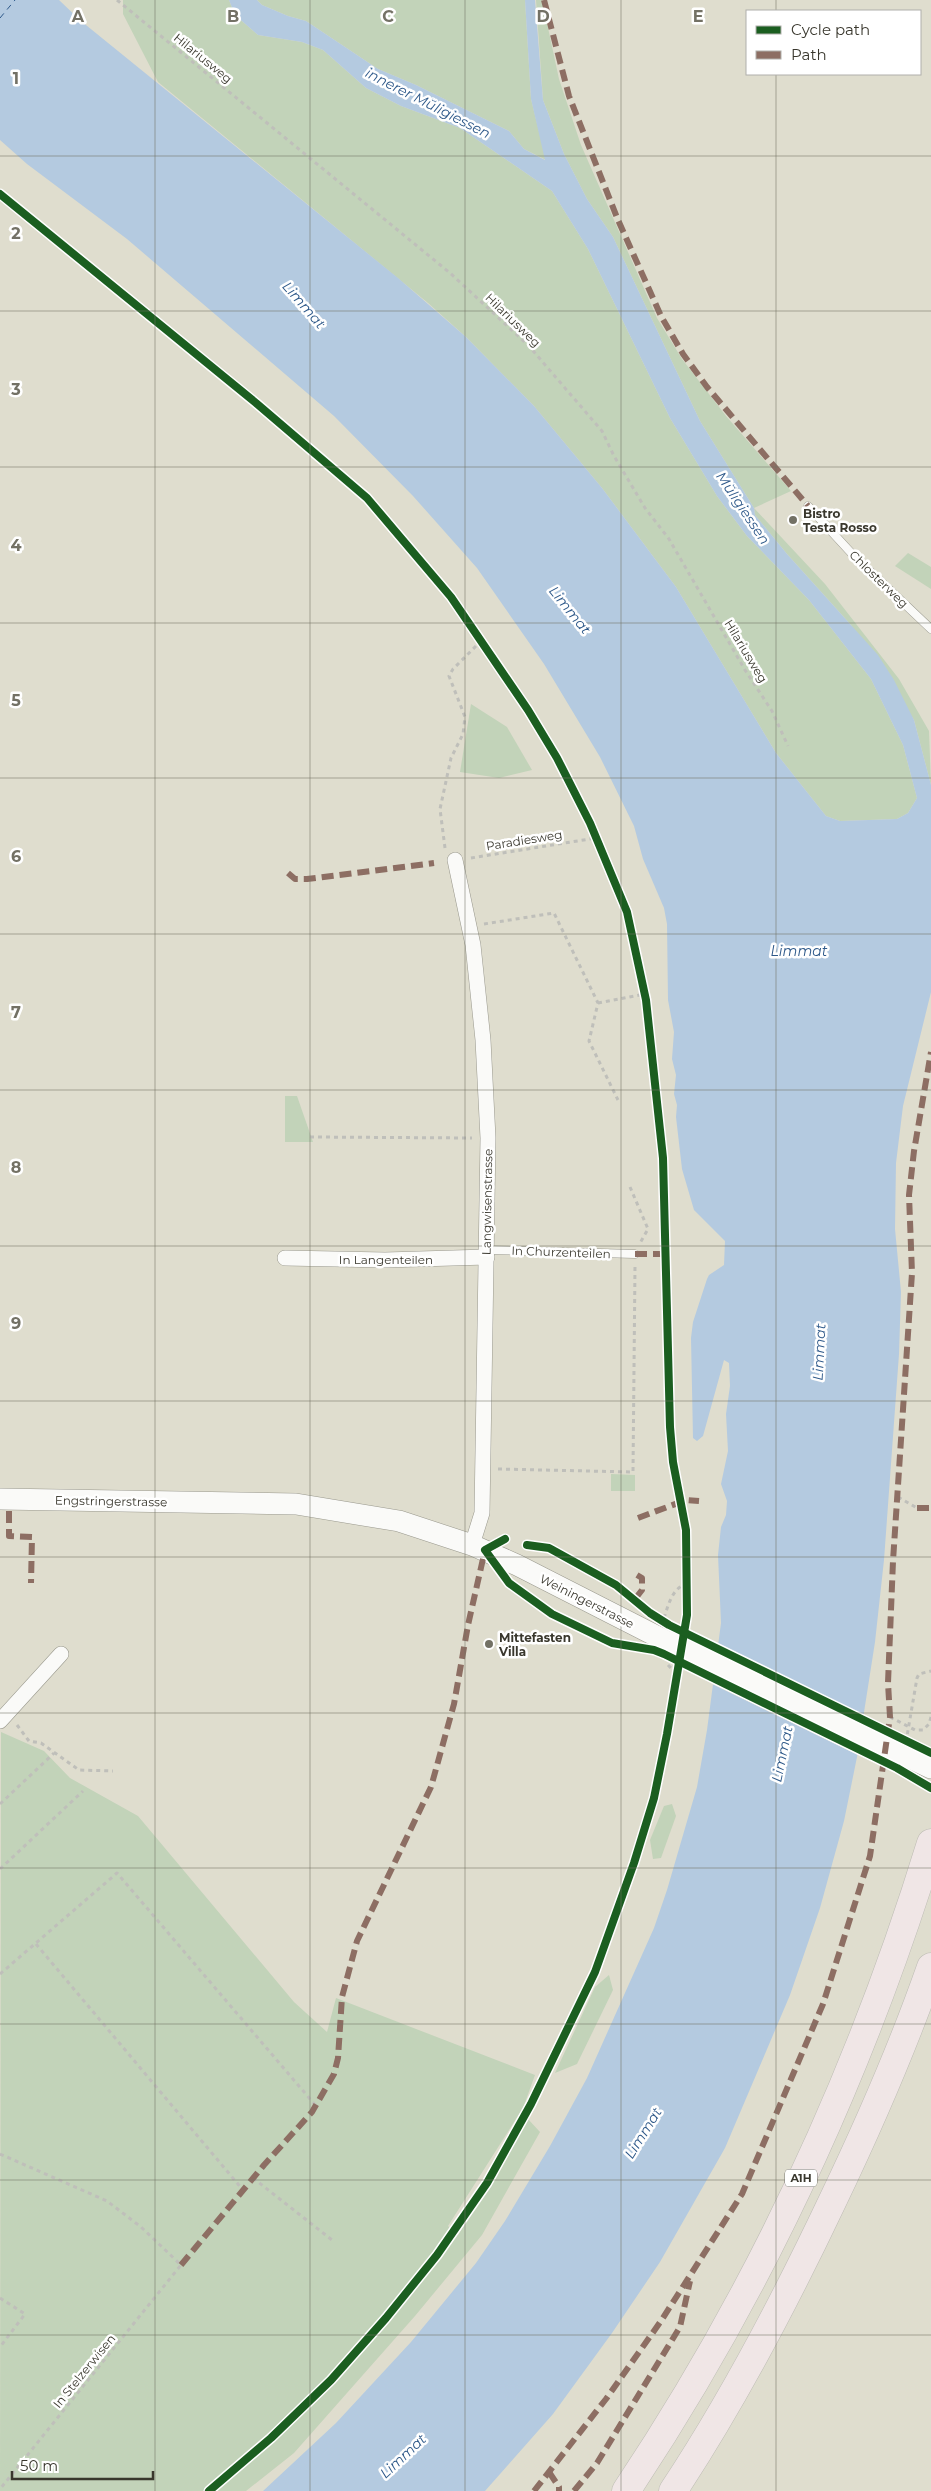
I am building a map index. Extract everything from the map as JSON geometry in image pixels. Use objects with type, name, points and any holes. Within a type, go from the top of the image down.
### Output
[{"type":"highway","name":"A1H","points":[[626,2491],[698,2377],[735,2310],[804,2170],[864,2036],[916,1891],[931,1843]]},
{"type":"highway","points":[[673,2491],[751,2360],[795,2278],[869,2122],[931,1967]]},
{"type":"main road","name":"Engstringerstrasse","points":[[0,1499],[223,1503]]},
{"type":"main road","name":"Weiningerstrasse","points":[[223,1503],[296,1504],[360,1513],[399,1521],[472,1545],[664,1631],[931,1768]]},
{"type":"street","name":"Langwisenstrasse","points":[[450,857],[473,945],[483,1040],[488,1138],[482,1513],[472,1545]]},
{"type":"street","name":"In Langenteilen","points":[[285,1258],[385,1260],[487,1254]]},
{"type":"street","points":[[4,1717],[61,1654]]},
{"type":"lane","name":"Chlosterweg","points":[[808,506],[854,556],[931,629]]},
{"type":"lane","name":"In Churzenteilen","points":[[487,1254],[635,1254]]},
{"type":"path","points":[[450,857],[440,810],[452,758],[462,734],[465,717],[450,676],[453,669],[481,641]]},
{"type":"path","points":[[468,926],[554,913],[598,1003],[589,1041],[618,1100]]},
{"type":"path","points":[[598,1003],[645,994]]},
{"type":"path","points":[[310,1137],[488,1138]]},
{"type":"path","points":[[483,1469],[633,1472],[635,1254],[648,1229],[630,1187]]},
{"type":"path","points":[[898,1497],[918,1508]]},
{"type":"path","points":[[664,1631],[670,1597],[679,1586],[687,1583]]},
{"type":"path","points":[[906,1742],[917,1678],[920,1674],[931,1671]]},
{"type":"path","points":[[890,1717],[915,1730],[923,1730],[929,1724],[931,1716]]},
{"type":"path","points":[[4,1717],[29,1741],[41,1743],[79,1770],[113,1771]]},
{"type":"path","points":[[0,1804],[54,1753]]},
{"type":"path","points":[[0,1869],[83,1791]]},
{"type":"path","points":[[0,1974],[118,1873],[316,2106]]},
{"type":"path","points":[[36,1944],[243,2190]]},
{"type":"path","points":[[254,2178],[332,2240]]},
{"type":"path","points":[[0,2298],[25,2314],[0,2347]]},
{"type":"green space","points":[[123,0],[229,0],[235,15],[258,35],[302,42],[323,50],[366,88],[401,106],[460,128],[552,191],[588,249],[670,418],[717,496],[747,536],[809,600],[871,679],[903,745],[917,798],[908,813],[897,819],[840,821],[826,816],[776,753],[676,587],[602,488],[534,406],[466,337],[428,303],[158,82],[123,14]]},
{"type":"green space","points":[[257,0],[525,0],[531,99],[546,160],[524,149],[509,131],[416,85],[378,69],[306,21],[262,5]]},
{"type":"green space","points":[[536,0],[542,0],[559,79],[581,145],[657,318],[682,359],[726,416],[791,491],[754,508],[700,421],[613,237],[587,199],[564,154],[543,100]]},
{"type":"green space","points":[[754,508],[825,584],[899,679],[929,731],[931,785],[914,720],[851,625],[787,554],[755,515]]},
{"type":"green space","points":[[908,553],[931,567],[931,589],[895,566]]},
{"type":"green space","points":[[471,704],[507,727],[532,770],[499,778],[460,772]]},
{"type":"green space","points":[[285,1096],[297,1096],[313,1142],[285,1142]]},
{"type":"green space","points":[[611,1474],[635,1475],[635,1491],[611,1491]]},
{"type":"green space","points":[[1,1732],[44,1751],[70,1778],[138,1816],[294,2002],[327,2032],[336,1998],[535,2075],[523,2108],[448,2226],[458,2235],[528,2119],[540,2132],[482,2235],[415,2316],[294,2453],[246,2491],[0,2491]]},
{"type":"green space","points":[[672,1804],[676,1816],[661,1858],[653,1859],[650,1840],[664,1806]]},
{"type":"green space","points":[[609,1975],[613,1990],[577,2064],[555,2073],[595,1987]]},
{"type":"water","name":"Limmat","points":[[0,0],[59,0],[81,21],[398,278],[466,337],[534,406],[602,488],[676,587],[776,753],[826,816],[840,821],[897,819],[908,813],[917,798],[903,745],[871,679],[809,600],[747,536],[717,496],[670,418],[588,249],[552,191],[460,128],[401,106],[366,88],[323,50],[302,42],[258,35],[235,15],[229,0],[257,0],[262,5],[306,21],[378,69],[416,85],[509,131],[524,149],[545,160],[531,99],[525,0],[535,0],[543,100],[564,154],[587,199],[613,237],[700,421],[754,508],[755,515],[787,554],[878,655],[894,680],[914,720],[931,785],[931,992],[903,1106],[896,1163],[895,1229],[901,1292],[899,1354],[884,1560],[875,1642],[857,1757],[844,1821],[820,1908],[790,1995],[725,2148],[660,2262],[612,2333],[553,2414],[485,2491],[263,2491],[336,2423],[411,2342],[476,2263],[505,2221],[550,2146],[587,2078],[654,1928],[697,1787],[707,1730],[721,1623],[718,1555],[721,1527],[726,1515],[727,1501],[721,1484],[728,1451],[726,1414],[730,1386],[729,1363],[724,1360],[703,1436],[697,1441],[693,1438],[691,1338],[693,1322],[707,1279],[709,1275],[724,1265],[725,1241],[694,1210],[682,1169],[676,1117],[677,1105],[674,1094],[676,1075],[672,1059],[674,1032],[668,1000],[667,924],[664,908],[643,859],[634,826],[600,757],[544,664],[477,568],[413,496],[334,416],[127,239],[27,164],[0,140]]},
{"type":"pier","points":[[715,1642],[865,1716],[860,1756],[710,1683]]},
{"type":"ferry route","points":[[0,18],[15,0]]},
{"type":"marked path","points":[[544,0],[569,96],[618,220],[661,316],[683,354],[707,387],[808,506]]},
{"type":"marked path","points":[[288,873],[295,879],[307,879],[434,863]]},
{"type":"marked path","points":[[534,2491],[606,2399],[661,2321],[742,2194],[823,2004],[870,1856],[890,1717],[888,1683],[893,1561],[912,1273],[909,1195],[914,1151],[931,1052]]},
{"type":"marked path","points":[[635,1254],[667,1254]]},
{"type":"marked path","points":[[638,1518],[686,1500],[699,1501]]},
{"type":"marked path","points":[[917,1508],[931,1508]]},
{"type":"marked path","points":[[9,1511],[9,1536],[32,1537],[31,1583]]},
{"type":"marked path","points":[[181,2265],[264,2165],[312,2112],[334,2074],[338,2058],[342,1997],[357,1941],[431,1787],[454,1704],[468,1625],[485,1550]]},
{"type":"marked path","points":[[635,1599],[642,1590],[642,1578],[637,1575]]},
{"type":"marked path","points":[[574,2491],[597,2463],[680,2327],[690,2281]]},
{"type":"marked path","points":[[549,2472],[559,2487],[559,2491]]},
{"type":"cycle path","points":[[0,194],[256,403],[367,498],[451,597],[528,710],[557,758],[590,823],[627,912],[646,1000],[663,1158],[670,1427],[673,1462],[686,1530],[687,1615],[654,1798],[634,1863],[595,1972],[531,2104],[487,2183],[437,2255],[386,2318],[331,2380],[271,2438],[209,2491]]},
{"type":"cycle path","points":[[505,1539],[485,1550],[509,1583],[552,1614],[612,1643],[654,1650],[664,1654],[897,1768],[931,1788]]},
{"type":"cycle path","points":[[527,1545],[549,1548],[616,1585],[650,1613],[669,1625],[931,1753]]},
{"type":"place","name":"Bistro Testa Rosso","points":[[793,520]]},
{"type":"place","name":"Mittefasten Villa","points":[[489,1644]]},
{"type":"water label","name":"innerer Müligiessen","points":[[428,103]]},
{"type":"water label","name":"Müligiessen","points":[[743,508]]}]
